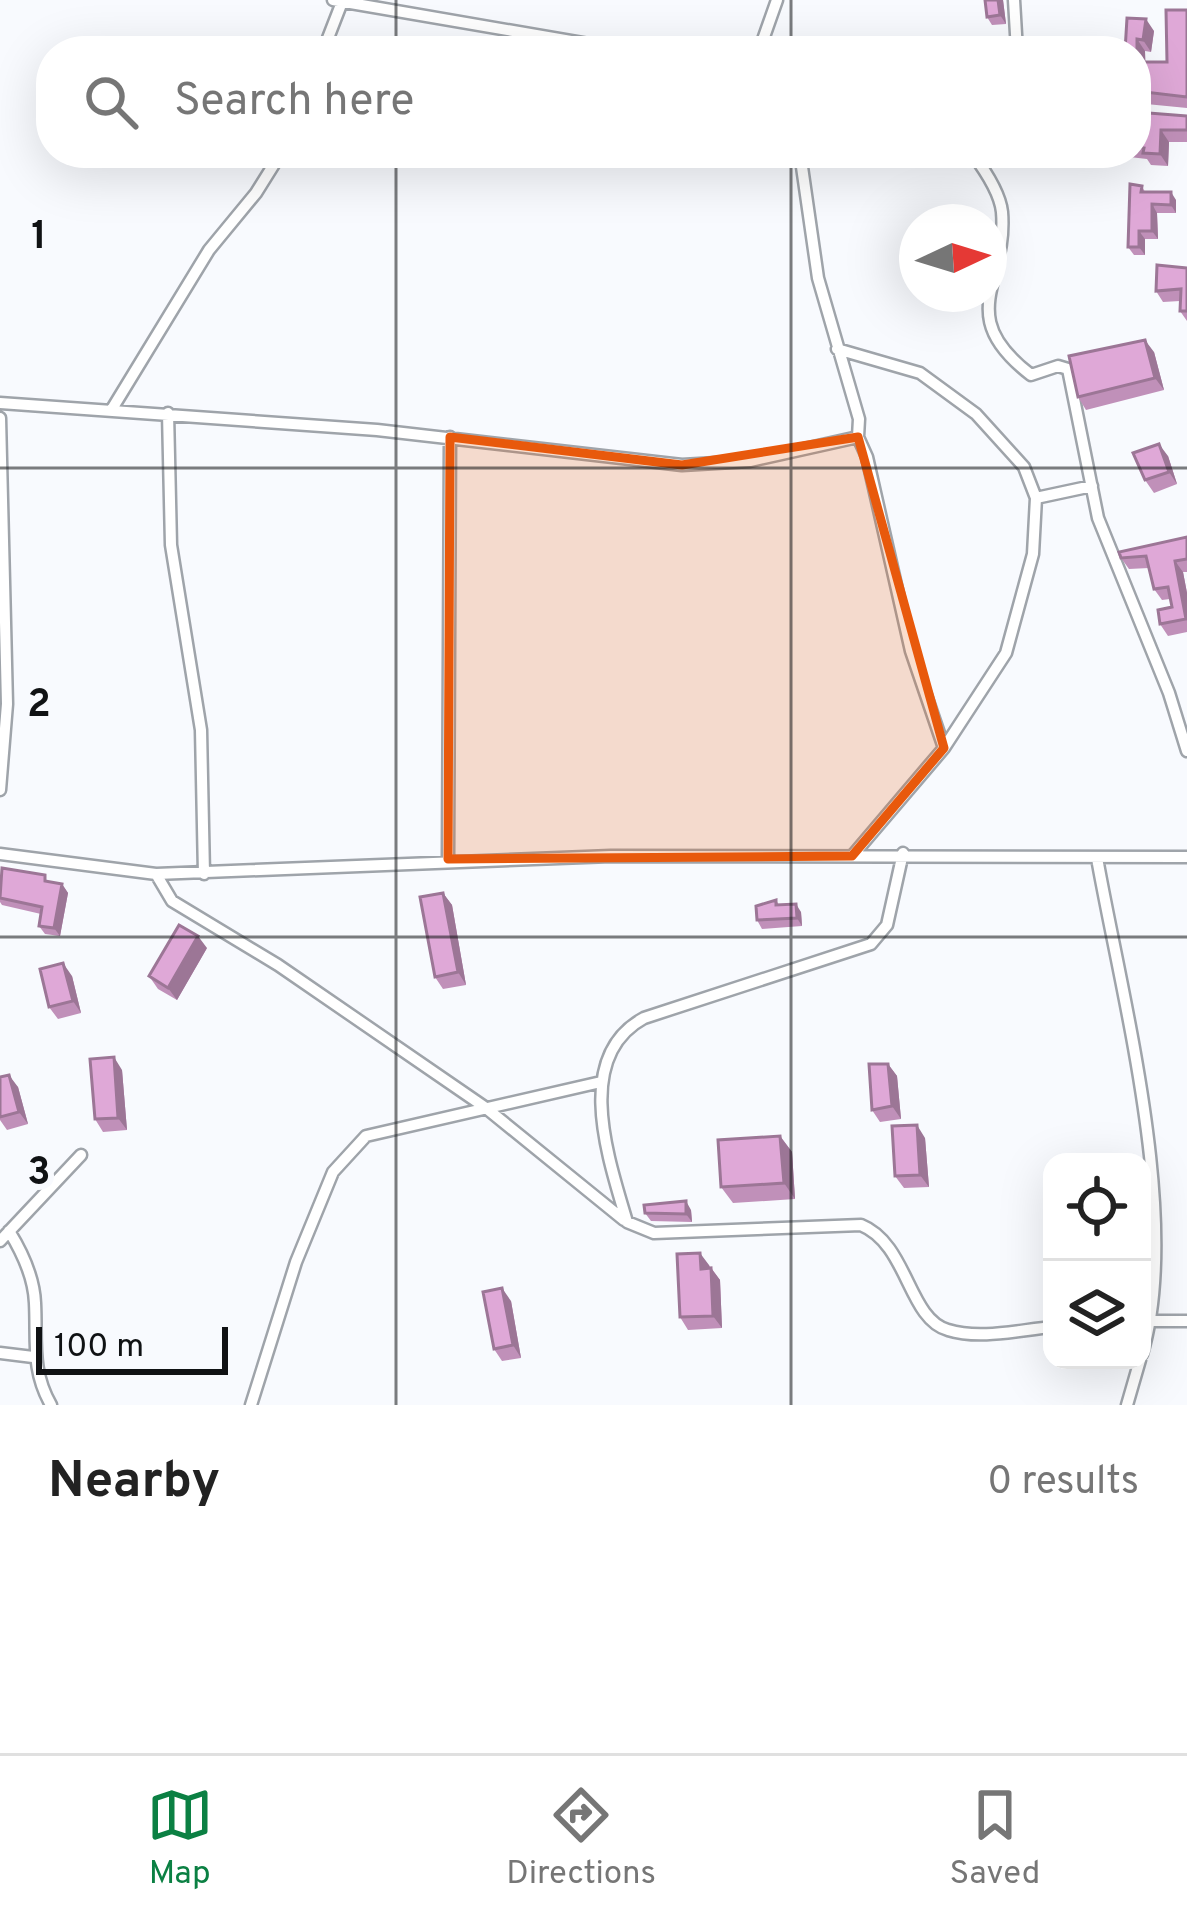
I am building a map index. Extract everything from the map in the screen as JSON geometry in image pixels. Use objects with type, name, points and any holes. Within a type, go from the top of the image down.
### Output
[{"type":"street","points":[[764,36],[777,0]]},
{"type":"street","points":[[1014,0],[1016,36]]},
{"type":"street","points":[[328,36],[338,1],[544,36]]},
{"type":"street","points":[[112,409],[208,250],[272,168]]},
{"type":"street","points":[[802,168],[818,278],[859,419],[858,437],[867,457],[911,651],[944,748]]},
{"type":"street","points":[[980,168],[1002,209],[991,273],[991,332],[1010,359],[1031,375],[1058,366],[1068,369],[1098,518],[1187,752]]},
{"type":"street","points":[[837,349],[920,373],[976,414],[1024,467],[1036,498],[1033,554],[1006,653],[944,748],[852,856]]},
{"type":"street","points":[[0,404],[450,437],[682,465],[750,461],[858,437]]},
{"type":"street","points":[[169,413],[171,545],[201,730],[204,874]]},
{"type":"street","points":[[0,418],[8,704],[0,790]]},
{"type":"street","points":[[448,860],[450,437]]},
{"type":"street","points":[[1036,498],[1092,487]]},
{"type":"street","points":[[627,1222],[606,1141],[601,1082],[618,1037],[644,1018],[882,936],[903,853]]},
{"type":"street","points":[[0,854],[156,874],[448,860],[903,853],[1187,857]]},
{"type":"street","points":[[1097,858],[1147,1147],[1157,1253],[1151,1294]]},
{"type":"street","points":[[156,874],[172,902],[278,964],[486,1108],[627,1222],[654,1233],[861,1225],[877,1232],[895,1252],[930,1318],[945,1330],[981,1334],[1043,1328]]},
{"type":"street","points":[[251,1405],[296,1262],[333,1172],[365,1136],[601,1082]]},
{"type":"street","points":[[51,1405],[39,1384],[33,1357],[35,1299],[4,1236],[81,1156]]},
{"type":"street","points":[[1151,1321],[1187,1321]]},
{"type":"street","points":[[0,1353],[33,1357]]},
{"type":"street","points":[[1126,1405],[1137,1369]]},
{"type":"highlighted area","points":[[450,437],[682,465],[858,437],[944,748],[852,856],[448,859]]},
{"type":"building","points":[[985,0],[998,0],[1000,15],[987,17]]},
{"type":"building","points":[[1166,10],[1187,10],[1187,97],[1151,93],[1151,62],[1167,62]]},
{"type":"building","points":[[1127,18],[1146,19],[1144,36],[1126,36]]},
{"type":"building","points":[[1151,113],[1187,116],[1187,130],[1161,130],[1160,154],[1151,153]]},
{"type":"building","points":[[1130,184],[1142,186],[1141,192],[1171,192],[1171,205],[1152,204],[1152,231],[1139,231],[1139,247],[1128,247]]},
{"type":"building","points":[[1157,265],[1187,268],[1187,311],[1180,311],[1181,289],[1156,291]]},
{"type":"building","points":[[1145,340],[1155,378],[1078,397],[1069,356]]},
{"type":"building","points":[[1159,444],[1169,472],[1145,480],[1133,453]]},
{"type":"building","points":[[1187,537],[1187,559],[1175,561],[1186,619],[1160,624],[1158,610],[1172,607],[1168,587],[1154,589],[1146,556],[1121,558],[1119,552]]},
{"type":"building","points":[[2,868],[45,875],[45,881],[62,884],[54,928],[39,926],[42,907],[0,898]]},
{"type":"building","points":[[443,893],[458,972],[435,977],[420,897]]},
{"type":"building","points":[[776,900],[776,905],[796,904],[797,918],[757,920],[756,906]]},
{"type":"building","points":[[179,925],[198,936],[168,988],[149,976]]},
{"type":"building","points":[[63,963],[73,1001],[49,1007],[40,969]]},
{"type":"building","points":[[114,1057],[118,1118],[95,1119],[90,1059]]},
{"type":"building","points":[[869,1064],[888,1064],[892,1106],[872,1110]]},
{"type":"building","points":[[9,1075],[19,1112],[0,1117],[0,1077]]},
{"type":"building","points":[[917,1125],[920,1175],[895,1176],[892,1126]]},
{"type":"building","points":[[780,1136],[784,1183],[721,1187],[718,1140]]},
{"type":"building","points":[[686,1201],[686,1214],[645,1213],[644,1205]]},
{"type":"building","points":[[700,1253],[701,1269],[711,1268],[713,1316],[680,1317],[677,1254]]},
{"type":"building","points":[[502,1288],[513,1345],[494,1349],[483,1292]]}]
